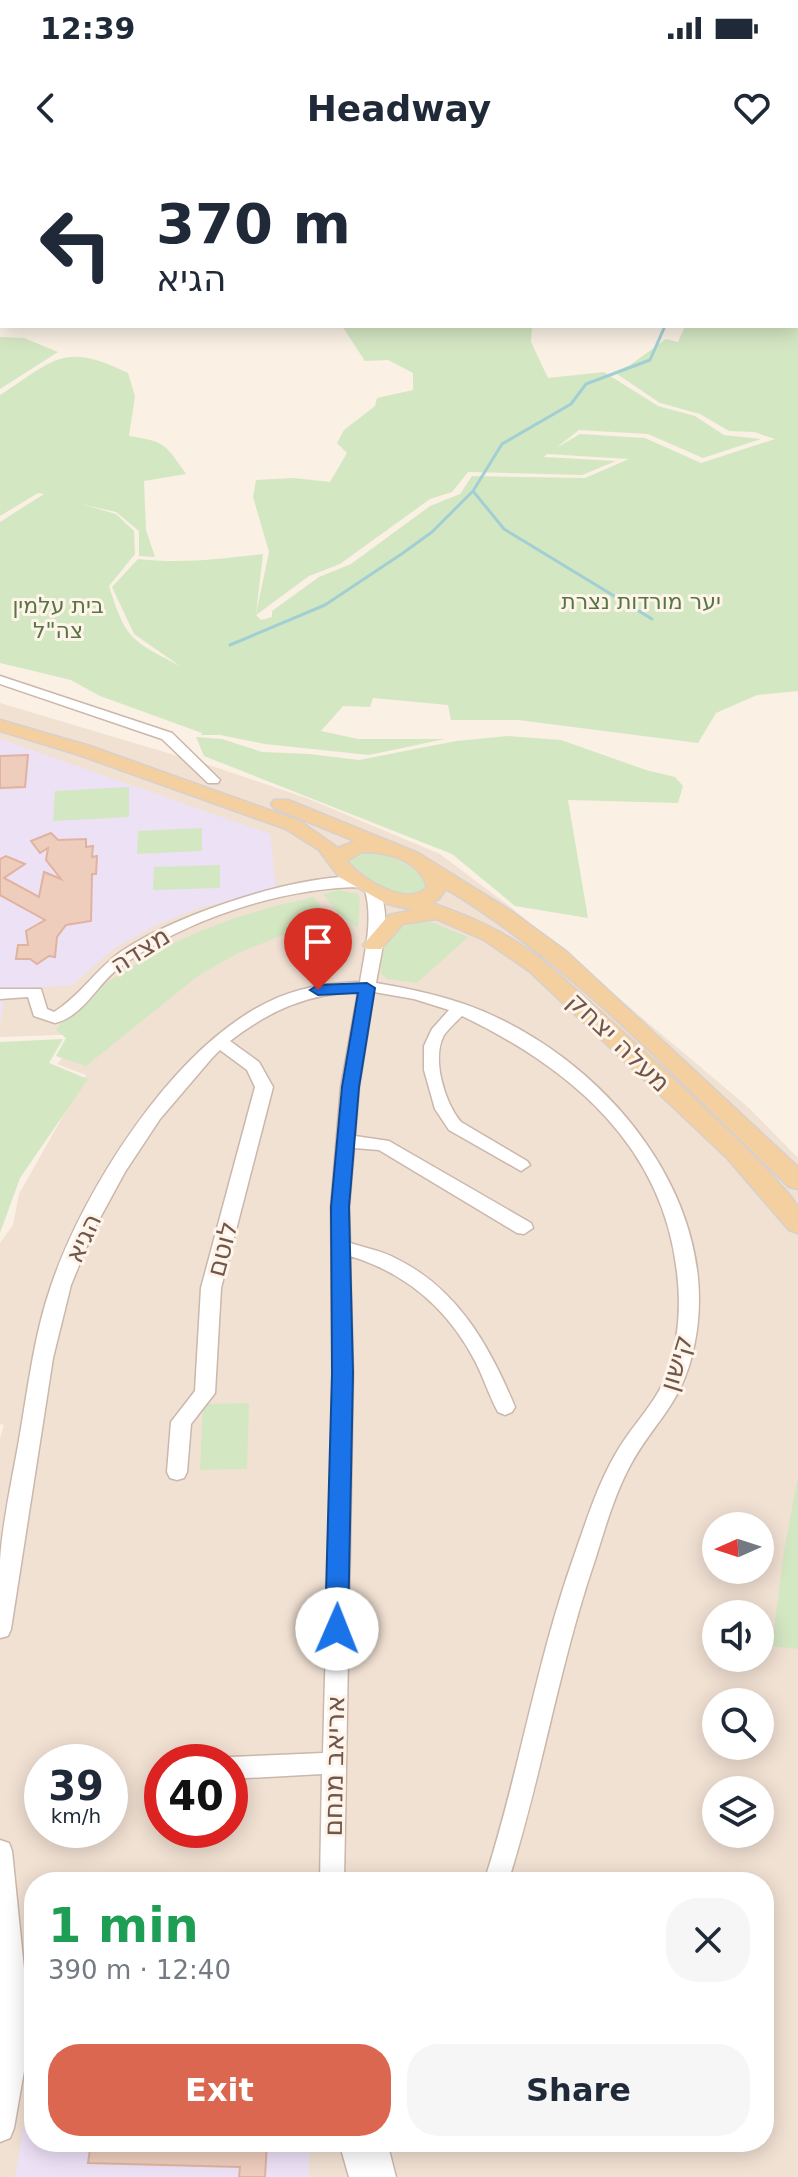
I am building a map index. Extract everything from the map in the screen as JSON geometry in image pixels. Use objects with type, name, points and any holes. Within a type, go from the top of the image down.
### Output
[{"type":"main road","points":[[0,711],[97,739],[213,780],[390,849]]},
{"type":"main road","points":[[0,725],[83,750],[272,817],[319,840],[338,861],[342,852],[355,846],[371,844],[390,849]]},
{"type":"main road","name":"מעלה יצחק","points":[[390,849],[491,906],[570,966],[798,1181]]},
{"type":"main road","name":"מעלה יצחק","points":[[338,861],[366,885],[404,902],[453,916],[504,941],[558,984],[759,1176],[798,1224]]},
{"type":"main road","points":[[404,902],[427,898],[436,891],[436,877],[427,868]]},
{"type":"main road","points":[[375,939],[386,927],[405,916],[453,916]]},
{"type":"street","points":[[0,680],[167,736],[213,780]]},
{"type":"street","name":"מצדה","points":[[310,886],[330,877],[338,861]]},
{"type":"street","name":"מצדה","points":[[0,994],[35,992],[40,1012],[55,1018],[66,1011],[106,970],[149,941],[211,913],[341,880],[366,885]]},
{"type":"street","name":"אריאב מנחם","points":[[331,1872],[343,1373],[339,1246],[344,1141],[375,939],[376,897],[366,885]]},
{"type":"street","points":[[375,939],[388,910],[404,902]]},
{"type":"street","name":"הגיא","points":[[0,1629],[40,1372],[61,1285],[97,1207],[175,1088],[220,1042],[257,1016],[302,995],[333,988],[367,988]]},
{"type":"street","name":"קישון","points":[[367,988],[430,998],[461,1008],[521,1040],[605,1105],[642,1149],[668,1194],[677,1219],[689,1296],[688,1322],[679,1369],[661,1407],[628,1449],[618,1468],[577,1580],[499,1872]]},
{"type":"street","points":[[461,1008],[442,1027],[433,1043],[439,1103],[455,1126],[521,1165]]},
{"type":"street","name":"לוטם","points":[[177,1472],[181,1422],[205,1393],[211,1288],[264,1087],[261,1076],[253,1066],[220,1042]]},
{"type":"street","points":[[344,1141],[383,1145],[524,1228]]},
{"type":"street","points":[[339,1246],[392,1264],[447,1305],[467,1326],[482,1351],[505,1407]]},
{"type":"street","points":[[248,1767],[334,1763]]},
{"type":"street","points":[[0,1851],[14,1998],[14,2054],[0,2128]]},
{"type":"street","points":[[356,2152],[363,2177]]},
{"type":"street","points":[[376,2152],[382,2177]]},
{"type":"shaded area","points":[[0,703],[218,768],[309,799],[440,854],[513,909],[749,1108],[798,1158],[798,2177],[0,2177],[0,1439],[4,1425],[0,1424],[0,1243],[13,1225],[19,1194],[86,1075],[57,1064],[85,1034],[0,1037]]},
{"type":"shaded area","points":[[0,739],[270,834],[276,888],[196,909],[154,926],[113,949],[72,985],[5,989],[0,1027]]},
{"type":"shaded area","points":[[24,2126],[24,2152],[309,2152],[309,2177],[15,2177]]},
{"type":"green space","name":"יער מורדות נצרת","points":[[343,328],[532,328],[531,342],[548,378],[604,372],[658,406],[695,416],[724,435],[761,439],[703,458],[648,434],[579,430],[556,448],[580,434],[645,438],[701,463],[775,439],[754,432],[729,431],[700,414],[660,403],[614,372],[630,365],[666,339],[678,342],[684,328],[798,328],[798,691],[757,695],[716,713],[698,743],[518,720],[451,720],[448,705],[373,698],[370,707],[343,706],[321,731],[358,739],[445,739],[369,755],[265,744],[220,735],[201,735],[100,696],[71,680],[0,663],[0,522],[44,494],[38,493],[0,516],[0,395],[47,364],[74,357],[89,358],[128,373],[135,396],[129,436],[164,446],[186,474],[144,481],[146,530],[155,557],[139,556],[139,531],[116,512],[81,504],[116,514],[134,531],[135,554],[109,586],[115,604],[126,628],[140,644],[180,666],[134,634],[112,587],[138,559],[185,561],[263,554],[256,614],[269,552],[253,497],[256,480],[294,478],[330,482],[347,453],[337,443],[344,430],[375,406],[377,398],[413,390],[413,373],[388,360],[365,361]],"holes":[[[547,454],[629,459],[585,478],[472,476],[460,494],[430,506],[351,564],[319,577],[272,611],[272,617],[261,620],[256,615],[309,576],[340,564],[430,499],[452,492],[468,472],[582,475],[616,461],[544,457]]]},
{"type":"green space","points":[[0,337],[24,338],[58,352],[0,389]]},
{"type":"green space","points":[[508,736],[561,740],[675,777],[683,786],[678,803],[568,800],[588,918],[515,906],[452,854],[204,756],[196,737],[222,739],[262,752],[359,760],[456,741]]},
{"type":"green space","points":[[129,787],[129,817],[53,821],[55,791]]},
{"type":"green space","points":[[202,828],[202,851],[137,854],[138,831]]},
{"type":"green space","points":[[364,851],[390,857],[414,870],[427,882],[422,891],[413,895],[402,894],[365,876],[349,862],[349,859]]},
{"type":"green space","points":[[220,865],[220,888],[153,890],[154,867]]},
{"type":"green space","points":[[339,890],[358,894],[358,928],[339,914],[323,894]]},
{"type":"green space","points":[[314,897],[327,917],[236,954],[198,976],[86,1066],[56,1056],[66,1038],[56,1030],[69,1013],[93,992],[143,960],[213,926]]},
{"type":"green space","points":[[431,922],[468,937],[417,983],[387,979],[381,973],[382,961],[392,934],[408,925]]},
{"type":"green space","points":[[63,1039],[49,1063],[88,1079],[20,1178],[0,1233],[0,1042]]},
{"type":"green space","points":[[249,1403],[247,1469],[200,1470],[203,1404]]},
{"type":"green space","points":[[798,1477],[798,1649],[774,1646],[784,1550]]},
{"type":"building","points":[[28,755],[25,787],[0,788],[0,756]]},
{"type":"building","points":[[51,833],[58,840],[86,839],[86,847],[93,846],[92,857],[97,856],[96,874],[92,874],[91,921],[66,925],[57,937],[55,957],[49,956],[37,964],[30,959],[16,959],[18,945],[28,945],[26,931],[45,920],[0,895],[0,859],[6,856],[25,864],[4,878],[39,897],[44,872],[61,879],[46,860],[48,848],[40,853],[31,841]]},
{"type":"building","points":[[90,2152],[266,2152],[265,2177],[239,2177],[240,2167],[88,2163]]},
{"type":"waterway","points":[[473,491],[502,444],[571,404],[586,384],[650,360],[664,328]]},
{"type":"waterway","points":[[230,645],[325,605],[432,532],[473,491]]},
{"type":"waterway","points":[[473,491],[504,529],[652,619]]},
{"type":"route","points":[[318,990],[367,988],[350,1087],[340,1207],[343,1373],[337,1629]]},
{"type":"park label","name":"בית עלמין צה\"ל","points":[[58,618]]}]
